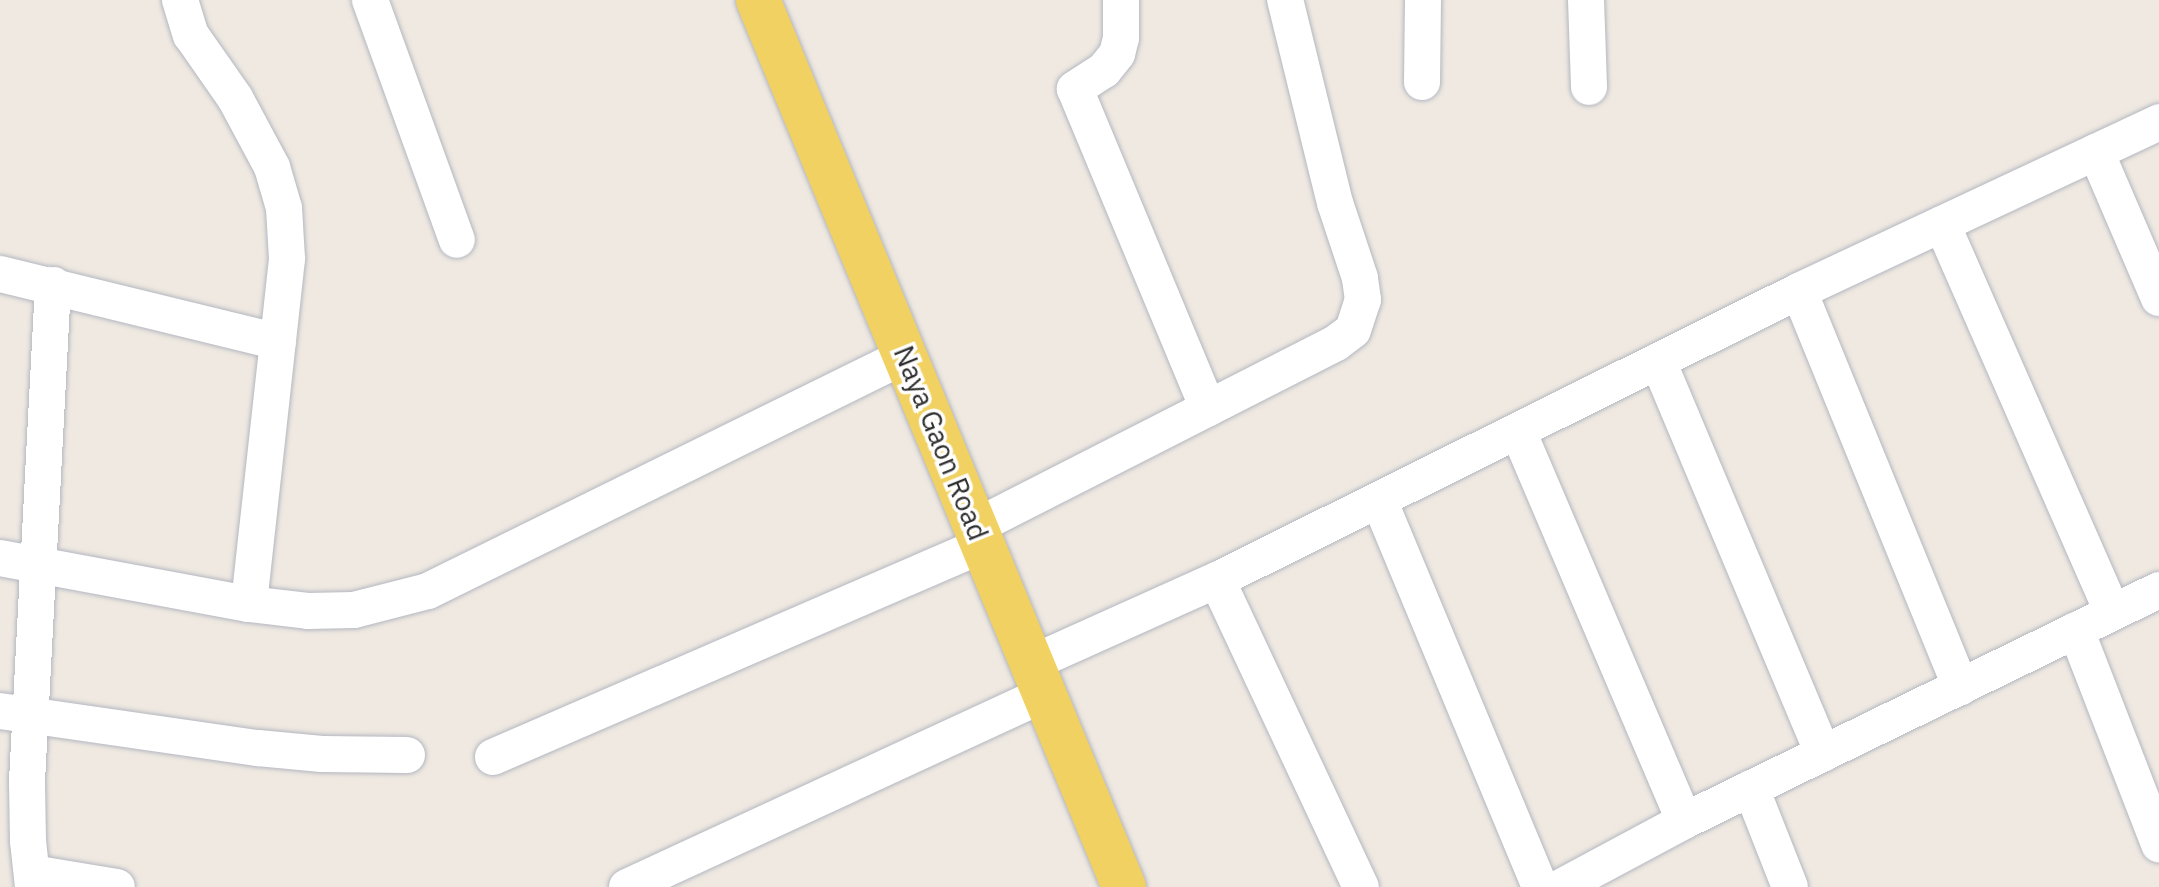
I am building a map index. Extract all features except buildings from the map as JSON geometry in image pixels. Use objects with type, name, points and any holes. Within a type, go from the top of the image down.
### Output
[{"type":"main road","name":"Naya Gaon Road","points":[[758,0],[1124,887]]},
{"type":"street","points":[[180,0],[191,35],[235,98],[272,167],[280,194],[287,259],[249,604]]},
{"type":"street","points":[[370,0],[457,240]]},
{"type":"street","points":[[1121,0],[1121,38],[1117,54],[1104,70],[1075,89],[1208,408]]},
{"type":"street","points":[[493,757],[979,536],[1208,408],[1336,343],[1353,330],[1361,314],[1360,278],[1335,203],[1285,0]]},
{"type":"street","points":[[1422,82],[1423,0]]},
{"type":"street","points":[[1586,0],[1589,87]]},
{"type":"street","points":[[627,887],[1038,678],[1217,580],[1799,291],[2159,122]]},
{"type":"street","points":[[2096,152],[2159,298]]},
{"type":"street","points":[[1942,224],[2112,612]]},
{"type":"street","points":[[0,274],[278,342]]},
{"type":"street","points":[[53,285],[40,564],[16,713],[23,860],[117,887]]},
{"type":"street","points":[[1799,291],[1961,687]]},
{"type":"street","points":[[0,558],[249,604],[308,611],[354,610],[428,591],[905,356]]},
{"type":"street","points":[[1658,361],[1823,754]]},
{"type":"street","points":[[1518,431],[1684,821]]},
{"type":"street","points":[[1379,500],[1540,887]]},
{"type":"street","points":[[1217,580],[1361,887]]},
{"type":"street","points":[[1561,887],[1684,821],[2159,590]]},
{"type":"street","points":[[2076,630],[2159,844]]},
{"type":"street","points":[[16,713],[284,750],[407,755]]},
{"type":"street","points":[[1751,788],[1790,887]]}]
